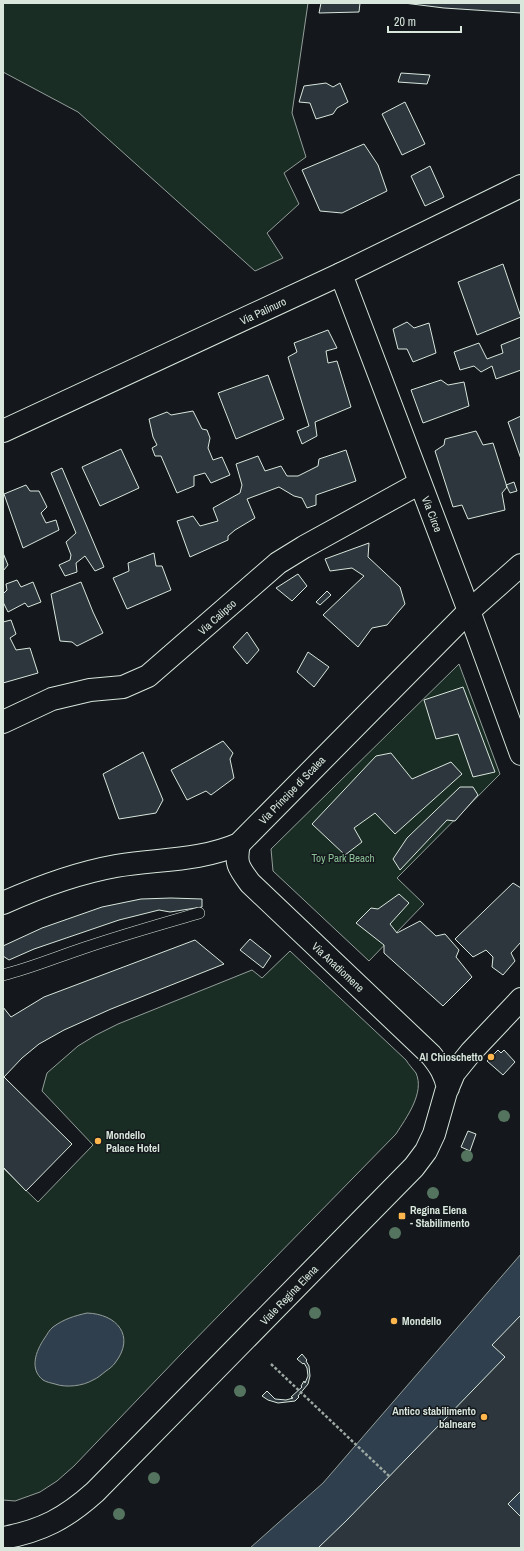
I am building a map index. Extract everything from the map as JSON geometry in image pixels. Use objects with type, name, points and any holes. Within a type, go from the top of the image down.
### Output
[{"type":"street","name":"Via Palinuro","points":[[3,432],[341,274],[521,186]]},
{"type":"street","name":"Via Circe","points":[[341,274],[469,611],[521,754]]},
{"type":"street","name":"Via Calipso","points":[[3,722],[52,699],[90,690],[123,687],[148,676],[278,563],[304,547],[420,484]]},
{"type":"street","name":"Via Principe di Scalea","points":[[3,904],[43,886],[89,871],[206,855],[225,850],[239,844],[469,611],[521,565]]},
{"type":"street","name":"Via Anadiomene","points":[[239,844],[236,857],[240,870],[250,883],[431,1055],[446,1076],[448,1088]]},
{"type":"street","name":"Viale Regina Elena","points":[[3,1538],[26,1533],[47,1526],[63,1518],[87,1500],[414,1167],[426,1151],[434,1134],[448,1088],[462,1061],[521,999]]},
{"type":"lane","points":[[3,976],[135,931],[199,913]]},
{"type":"path","points":[[271,1364],[389,1476]]},
{"type":"green space","points":[[3,3],[308,3],[292,113],[306,157],[284,173],[299,204],[267,233],[283,258],[255,271],[78,112],[3,72]]},
{"type":"green space","name":"Toy Park Beach","points":[[459,664],[500,774],[397,878],[424,904],[369,961],[273,871],[271,849]]},
{"type":"green space","points":[[290,951],[406,1060],[416,1073],[418,1089],[409,1113],[396,1134],[74,1466],[57,1481],[40,1492],[15,1501],[3,1500],[3,1168],[38,1202],[93,1145],[42,1091],[47,1073],[78,1046],[96,1035],[118,1024],[252,970],[262,978]]},
{"type":"water","points":[[521,1254],[521,1548],[250,1548],[323,1483]]},
{"type":"water","points":[[87,1313],[107,1317],[115,1322],[120,1328],[124,1344],[115,1363],[97,1378],[79,1385],[64,1386],[43,1380],[36,1371],[35,1360],[38,1349],[48,1333],[53,1327],[61,1322]]},
{"type":"building","points":[[321,3],[360,3],[359,12],[319,13]]},
{"type":"building","points":[[404,3],[521,3],[521,13],[444,8]]},
{"type":"building","points":[[401,73],[430,75],[427,84],[398,82]]},
{"type":"building","points":[[326,83],[333,87],[340,83],[348,102],[337,108],[333,114],[316,119],[310,103],[299,102],[304,86]]},
{"type":"building","points":[[405,102],[425,144],[402,155],[382,114]]},
{"type":"building","points":[[364,144],[378,165],[387,191],[342,213],[320,211],[302,170]]},
{"type":"building","points":[[430,166],[444,197],[425,206],[411,176]]},
{"type":"building","points":[[503,264],[521,317],[477,335],[458,282]]},
{"type":"building","points":[[407,322],[414,328],[429,323],[436,353],[413,362],[407,349],[398,349],[393,329]]},
{"type":"building","points":[[328,330],[337,348],[326,351],[328,363],[337,361],[351,407],[315,422],[317,436],[302,444],[297,431],[309,426],[288,357],[297,352],[294,343]]},
{"type":"building","points":[[521,337],[521,370],[496,379],[492,366],[481,372],[474,366],[460,370],[454,352],[479,343],[487,359],[503,353],[501,345]]},
{"type":"building","points":[[268,375],[284,419],[236,439],[218,393]]},
{"type":"building","points":[[441,380],[448,385],[464,382],[469,406],[423,423],[411,390]]},
{"type":"building","points":[[193,411],[202,429],[207,430],[210,438],[208,448],[213,460],[222,457],[230,475],[211,483],[205,473],[194,476],[194,486],[177,493],[161,456],[155,456],[152,448],[157,445],[153,437],[149,419],[167,412],[171,415]]},
{"type":"building","points":[[521,416],[521,459],[508,422]]},
{"type":"building","points":[[476,431],[483,445],[493,443],[507,487],[502,493],[505,510],[468,519],[462,505],[453,507],[435,451],[444,445],[445,439]]},
{"type":"building","points":[[121,449],[139,488],[100,506],[82,467]]},
{"type":"building","points":[[346,450],[356,481],[316,495],[316,505],[307,508],[302,498],[294,496],[279,487],[247,499],[255,518],[235,530],[228,536],[228,540],[190,557],[177,521],[193,516],[200,526],[218,521],[213,508],[240,493],[242,485],[236,464],[258,456],[265,471],[281,466],[287,476],[298,476],[318,466],[319,459]]},
{"type":"building","points":[[62,468],[104,567],[95,571],[85,556],[76,563],[77,572],[65,576],[59,565],[70,560],[71,555],[66,542],[76,533],[51,473]]},
{"type":"building","points":[[514,482],[517,491],[510,493],[506,485]]},
{"type":"building","points":[[26,485],[30,491],[39,491],[47,507],[41,513],[46,523],[56,520],[59,530],[23,548],[4,494]]},
{"type":"building","points":[[369,543],[368,557],[400,587],[405,604],[387,625],[372,628],[358,647],[323,615],[364,576],[352,568],[330,571],[325,559]]},
{"type":"building","points":[[3,553],[8,565],[3,571]]},
{"type":"building","points":[[154,553],[156,566],[162,566],[171,590],[127,609],[113,578],[129,571],[128,563]]},
{"type":"building","points":[[298,574],[307,586],[292,601],[276,588]]},
{"type":"building","points":[[17,580],[21,587],[33,582],[41,602],[28,607],[25,603],[8,612],[3,602],[3,594],[7,590],[6,584]]},
{"type":"building","points":[[81,582],[103,633],[77,646],[72,642],[60,641],[51,594]]},
{"type":"building","points":[[327,591],[331,595],[320,605],[316,602]]},
{"type":"building","points":[[11,620],[16,634],[10,638],[16,650],[30,648],[38,673],[3,683],[3,622]]},
{"type":"building","points":[[247,632],[259,650],[247,664],[233,647]]},
{"type":"building","points":[[308,652],[329,667],[314,687],[297,672]]},
{"type":"building","points":[[463,687],[495,772],[473,777],[458,734],[436,739],[424,700]]},
{"type":"building","points":[[223,741],[233,753],[230,759],[234,778],[211,795],[206,791],[187,800],[171,770]]},
{"type":"building","points":[[143,752],[163,800],[156,813],[119,819],[103,774]]},
{"type":"building","points":[[391,753],[412,779],[451,762],[462,774],[395,834],[375,813],[354,828],[362,842],[345,855],[312,824],[376,756]]},
{"type":"building","points":[[460,787],[473,787],[478,795],[455,821],[447,820],[400,870],[393,859],[407,838]]},
{"type":"building","points":[[513,883],[521,888],[521,942],[511,953],[515,961],[503,975],[492,967],[493,957],[486,950],[473,957],[455,939]]},
{"type":"building","points":[[399,894],[409,903],[390,924],[397,933],[420,921],[436,936],[445,934],[459,950],[456,957],[472,977],[443,1006],[384,953],[384,945],[356,923],[371,908],[378,909]]},
{"type":"building","points":[[141,899],[202,899],[202,907],[170,912],[159,910],[119,920],[34,949],[9,960],[3,956],[3,946],[42,928],[102,907]]},
{"type":"building","points":[[250,939],[271,956],[263,968],[240,950]]},
{"type":"building","points":[[195,940],[224,964],[111,1009],[64,1030],[39,1044],[22,1058],[4,1077],[72,1144],[26,1191],[3,1167],[3,1007],[11,1017],[44,997]]},
{"type":"building","points":[[498,1050],[501,1053],[504,1050],[515,1062],[503,1075],[487,1061]]},
{"type":"building","points":[[468,1131],[476,1134],[470,1151],[461,1147]]},
{"type":"building","name":"Antico stabilimento balneare","points":[[521,1315],[521,1491],[508,1504],[521,1517],[521,1548],[318,1548],[505,1357],[492,1345]]},
{"type":"building","points":[[302,1354],[307,1360],[310,1376],[308,1384],[298,1396],[299,1397],[295,1401],[278,1403],[268,1400],[262,1396],[267,1391],[275,1399],[286,1400],[293,1398],[291,1397],[302,1387],[301,1386],[304,1381],[305,1383],[308,1376],[307,1368],[304,1363],[303,1364],[297,1359]]},
{"type":"place","name":"Al Chioschetto","points":[[491,1057]]},
{"type":"place","name":"Mondello Palace Hotel","points":[[98,1141]]},
{"type":"place","name":"Regina Elena - Stabilimento","points":[[402,1216]]},
{"type":"place","name":"Mondello","points":[[394,1321]]},
{"type":"place","name":"Antico stabilimento balneare","points":[[484,1417]]}]
